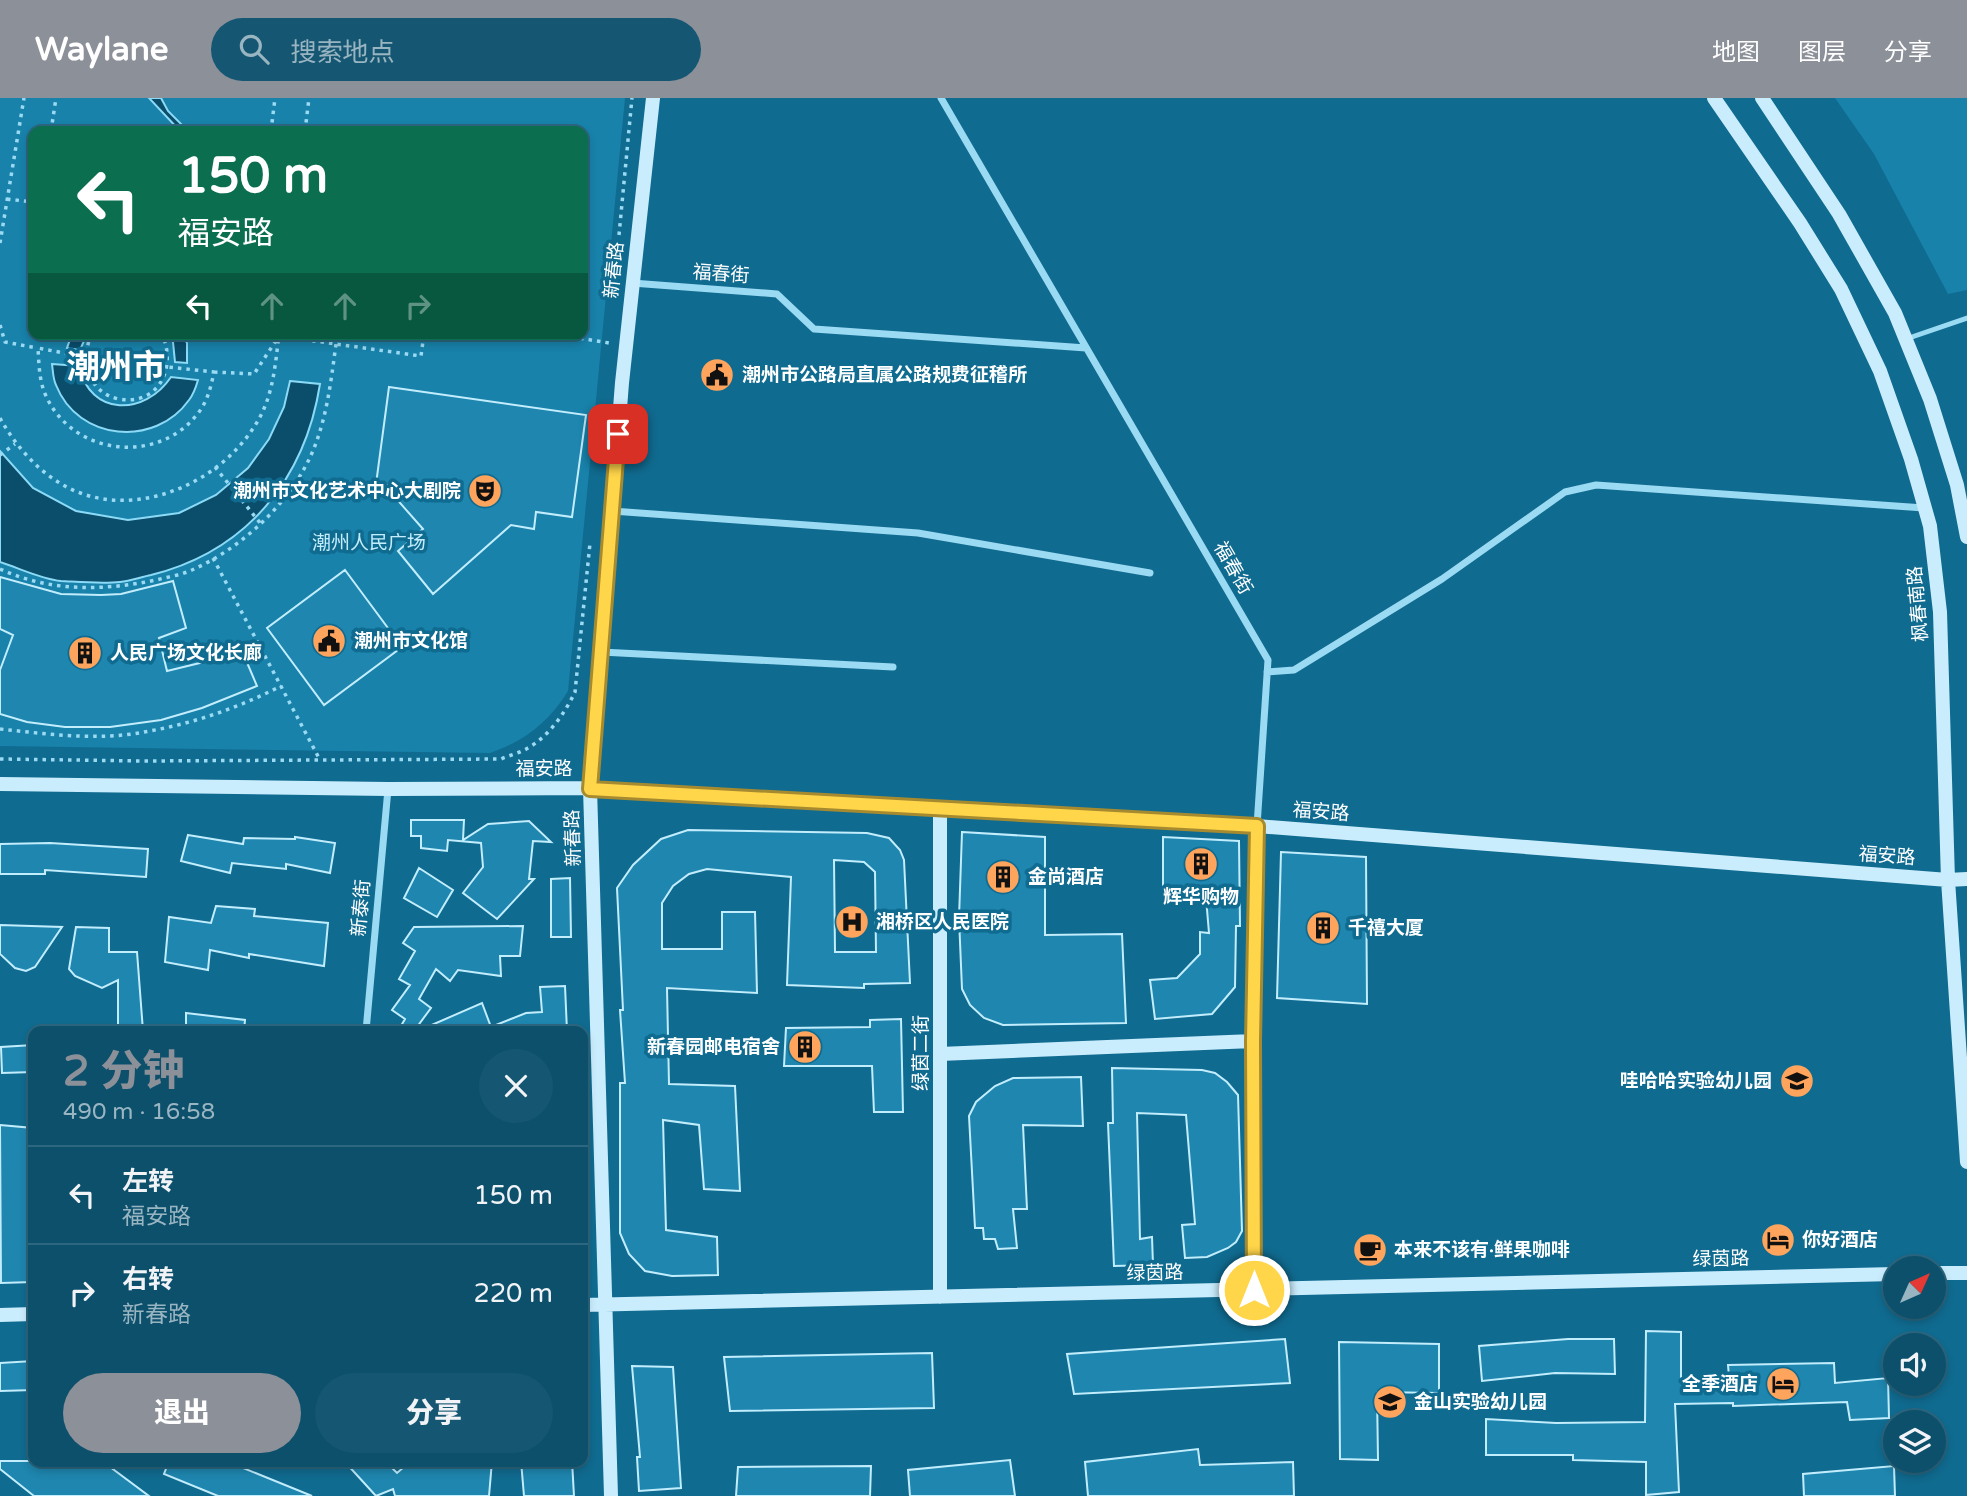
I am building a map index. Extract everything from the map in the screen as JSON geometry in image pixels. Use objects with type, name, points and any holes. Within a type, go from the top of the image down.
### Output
[{"type":"street","name":"新春路","points":[[611,1496],[590,789],[632,283],[653,98]]},
{"type":"street","name":"福春街","points":[[941,98],[1268,660],[1257,826]]},
{"type":"street","name":"枫春南路","points":[[1714,98],[1800,223],[1841,289],[1880,371],[1911,459],[1930,526],[1940,612],[1948,880],[1967,1162]]},
{"type":"street","points":[[1762,98],[1839,214],[1895,313],[1930,399],[1956,485],[1967,537]]},
{"type":"street","name":"福春街","points":[[632,283],[777,294],[814,329],[1086,348]]},
{"type":"street","points":[[1267,672],[1294,670],[1442,579],[1565,492],[1596,485],[1924,508]]},
{"type":"street","points":[[612,511],[918,533],[1150,573]]},
{"type":"street","points":[[601,652],[893,667]]},
{"type":"street","name":"福安路","points":[[0,784],[590,789],[1257,826],[1948,880],[1967,879]]},
{"type":"street","name":"新泰街","points":[[366,1026],[388,789]]},
{"type":"street","name":"绿茵二街","points":[[940,809],[940,1297]]},
{"type":"street","points":[[1254,1290],[1253,1041],[1257,826]]},
{"type":"street","points":[[940,1054],[1253,1041]]},
{"type":"street","points":[[1946,1273],[1967,1273]]},
{"type":"street","name":"绿茵路","points":[[588,1305],[1883,1274]]},
{"type":"street","points":[[0,1315],[28,1314]]},
{"type":"lane","points":[[1906,339],[1967,318]]},
{"type":"path","points":[[0,243],[24,98]]},
{"type":"path","points":[[52,126],[55,98]]},
{"type":"path","points":[[272,126],[275,98]]},
{"type":"path","points":[[306,126],[309,98]]},
{"type":"path","points":[[618,248],[632,98]]},
{"type":"path","points":[[7,199],[28,201]]},
{"type":"path","points":[[0,325],[5,342],[85,357]]},
{"type":"path","points":[[90,340],[85,357],[87,371],[94,384],[118,399],[133,399],[146,395],[158,386],[168,367],[168,346],[165,340]]},
{"type":"path","points":[[168,367],[254,374],[276,340]]},
{"type":"path","points":[[0,418],[35,465],[60,483],[86,495],[114,500],[141,500],[166,494],[192,483],[215,467],[235,450],[254,427],[274,381],[278,340]]},
{"type":"path","points":[[311,340],[421,356],[423,340]]},
{"type":"path","points":[[588,340],[609,343]]},
{"type":"path","points":[[0,569],[66,587],[125,587],[192,570],[231,548],[261,524],[292,487],[311,455],[323,424],[336,344]]},
{"type":"path","points":[[38,348],[40,377],[46,396],[57,413],[87,438],[120,448],[154,445],[170,438],[186,426],[200,411],[209,393],[214,372]]},
{"type":"path","points":[[1,454],[16,443]]},
{"type":"path","points":[[215,467],[261,524]]},
{"type":"path","points":[[0,759],[501,758],[528,748],[548,732],[566,709],[577,679],[592,530]]},
{"type":"path","points":[[213,558],[320,760]]},
{"type":"path","points":[[0,729],[80,736],[142,733],[202,719],[281,687]]},
{"type":"green space","name":"潮州人民广场","points":[[0,98],[625,98],[568,691],[553,712],[535,729],[514,743],[490,753],[0,746]]},
{"type":"green space","points":[[1835,98],[1967,98],[1967,290],[1948,294],[1874,154]]},
{"type":"shaded area","points":[[149,98],[161,98],[168,111],[183,126],[175,126]]},
{"type":"shaded area","points":[[70,340],[84,340],[80,350],[67,348]]},
{"type":"shaded area","points":[[172,340],[185,340],[187,363],[175,362]]},
{"type":"shaded area","points":[[52,364],[79,366],[85,383],[94,395],[119,405],[147,399],[160,390],[171,377],[198,380],[190,398],[174,415],[157,426],[118,432],[81,418],[67,404],[55,383]]},
{"type":"shaded area","points":[[290,381],[320,384],[301,451],[266,506],[243,529],[216,548],[185,564],[113,583],[53,580],[0,562],[0,451],[33,488],[76,511],[128,520],[179,513],[216,495],[248,468],[269,439],[284,407]]},
{"type":"building","name":"潮州市文化艺术中心大剧院","points":[[389,387],[586,415],[572,517],[536,512],[534,529],[511,525],[433,594],[398,551],[423,529],[393,495],[394,486],[376,484]]},
{"type":"building","points":[[345,570],[402,647],[324,705],[267,628]]},
{"type":"building","name":"人民广场文化长廊","points":[[0,577],[61,594],[101,595],[121,594],[173,581],[186,628],[159,638],[167,671],[208,661],[240,646],[257,686],[202,708],[161,720],[110,727],[65,727],[27,722],[0,714],[0,670],[13,635],[0,629]]},
{"type":"building","points":[[411,820],[464,820],[463,840],[488,824],[529,821],[551,842],[533,841],[529,879],[534,879],[497,919],[463,893],[483,867],[481,843],[448,840],[447,851],[421,848],[421,836],[411,836]]},
{"type":"building","points":[[688,830],[867,833],[889,838],[900,850],[904,860],[910,983],[864,984],[864,988],[787,985],[791,877],[707,869],[689,874],[673,886],[662,903],[662,949],[722,949],[722,912],[755,912],[757,993],[667,988],[669,1084],[735,1086],[740,1191],[704,1189],[699,1125],[663,1120],[666,1230],[717,1237],[718,1275],[672,1276],[645,1271],[629,1254],[620,1233],[620,1083],[625,1083],[617,888],[633,865],[661,839]],"holes":[[[834,860],[864,862],[875,872],[876,952],[835,952]]]},
{"type":"building","points":[[962,832],[1045,837],[1045,935],[1122,934],[1126,1023],[1003,1025],[984,1018],[970,1005],[962,989],[959,918]]},
{"type":"building","points":[[188,835],[243,844],[244,838],[295,837],[335,843],[330,873],[286,864],[286,869],[232,863],[230,873],[181,861]]},
{"type":"building","points":[[1163,837],[1239,841],[1240,926],[1236,926],[1235,987],[1212,1014],[1155,1019],[1150,980],[1177,978],[1200,954],[1200,932],[1209,933],[1205,886],[1163,888]]},
{"type":"building","points":[[50,843],[148,849],[146,877],[45,870],[45,874],[0,874],[0,844]]},
{"type":"building","name":"千禧大厦","points":[[1281,852],[1366,857],[1367,1004],[1277,998]]},
{"type":"building","points":[[419,868],[453,890],[437,917],[404,898]]},
{"type":"building","points":[[570,878],[571,937],[551,937],[551,879]]},
{"type":"building","points":[[216,906],[255,909],[254,916],[328,923],[324,966],[249,954],[249,958],[210,950],[208,970],[165,962],[169,917],[211,923]]},
{"type":"building","points":[[0,925],[62,927],[35,967],[26,971],[15,968],[0,954]]},
{"type":"building","points":[[523,926],[520,956],[500,956],[501,976],[458,970],[450,981],[436,969],[419,999],[431,1008],[418,1026],[401,1026],[405,1019],[392,1010],[410,985],[399,979],[415,951],[403,943],[414,927]]},
{"type":"building","points":[[76,927],[109,928],[109,952],[137,952],[143,1026],[118,1026],[118,980],[102,988],[75,976],[69,969]]},
{"type":"building","points":[[565,986],[567,1026],[494,1026],[526,1013],[542,1012],[540,987]]},
{"type":"building","points":[[482,1003],[491,1026],[429,1026]]},
{"type":"building","points":[[186,1013],[245,1020],[244,1026],[186,1026]]},
{"type":"building","points":[[901,1019],[903,1112],[874,1112],[872,1066],[784,1066],[786,1028],[870,1027],[870,1020]]},
{"type":"building","points":[[28,1045],[28,1072],[2,1073],[1,1047]]},
{"type":"building","points":[[1112,1068],[1202,1070],[1215,1073],[1238,1095],[1242,1231],[1236,1242],[1228,1248],[1207,1257],[1185,1258],[1182,1225],[1195,1224],[1186,1115],[1137,1113],[1140,1239],[1152,1237],[1153,1265],[1114,1266],[1108,1123],[1113,1123]]},
{"type":"building","points":[[1081,1077],[1083,1126],[1023,1125],[1027,1209],[1013,1209],[1017,1248],[998,1249],[995,1239],[984,1239],[983,1228],[975,1228],[969,1116],[976,1102],[995,1086],[1013,1078]]},
{"type":"building","points":[[0,1125],[28,1128],[28,1282],[1,1283]]},
{"type":"building","points":[[1646,1331],[1681,1332],[1681,1378],[1729,1377],[1728,1365],[1834,1363],[1835,1383],[1883,1378],[1883,1396],[1888,1396],[1889,1410],[1883,1410],[1883,1418],[1850,1420],[1847,1402],[1733,1406],[1733,1403],[1675,1404],[1679,1492],[1646,1495],[1646,1462],[1573,1460],[1573,1455],[1486,1455],[1486,1419],[1556,1423],[1645,1422]]},
{"type":"building","points":[[1285,1339],[1290,1383],[1074,1394],[1067,1354]]},
{"type":"building","points":[[1568,1339],[1614,1339],[1615,1374],[1555,1373],[1482,1381],[1479,1346]]},
{"type":"building","points":[[1339,1342],[1439,1344],[1439,1393],[1377,1392],[1378,1460],[1340,1459]]},
{"type":"building","points":[[932,1353],[934,1408],[730,1411],[724,1357]]},
{"type":"building","points":[[28,1361],[28,1390],[0,1391],[0,1363]]},
{"type":"building","points":[[632,1366],[673,1367],[681,1488],[639,1491],[637,1457],[640,1457]]},
{"type":"building","points":[[1198,1449],[1200,1465],[1293,1462],[1294,1496],[1088,1496],[1085,1462]]},
{"type":"building","points":[[1010,1460],[1015,1496],[910,1496],[908,1470]]},
{"type":"building","points":[[0,1461],[28,1461],[28,1467],[110,1467],[149,1496],[34,1496],[0,1469]]},
{"type":"building","points":[[871,1466],[870,1496],[736,1496],[738,1467]]},
{"type":"building","points":[[167,1467],[241,1467],[312,1496],[218,1496],[164,1474]]},
{"type":"building","points":[[349,1467],[391,1467],[397,1473],[404,1467],[491,1467],[489,1496],[395,1496],[393,1489],[376,1496]]},
{"type":"building","points":[[522,1467],[572,1467],[574,1496],[524,1496]]},
{"type":"building","points":[[1883,1467],[1883,1473],[1894,1473],[1895,1496],[1804,1496],[1803,1474]]},
{"type":"place","name":"潮州市公路局直属公路规费征稽所","points":[[717,375]]},
{"type":"place","name":"潮州市文化艺术中心大剧院","points":[[485,491]]},
{"type":"place","name":"潮州市文化馆","points":[[329,641]]},
{"type":"place","name":"人民广场文化长廊","points":[[85,653]]},
{"type":"place","name":"辉华购物","points":[[1201,864]]},
{"type":"place","name":"金尚酒店","points":[[1003,877]]},
{"type":"place","name":"湘桥区人民医院","points":[[852,922]]},
{"type":"place","name":"千禧大厦","points":[[1323,928]]},
{"type":"place","name":"新春园邮电宿舍","points":[[805,1047]]},
{"type":"place","name":"哇哈哈实验幼儿园","points":[[1797,1081]]},
{"type":"place","name":"你好酒店","points":[[1778,1240]]},
{"type":"place","name":"本来不该有·鲜果咖啡","points":[[1370,1250]]},
{"type":"place","name":"全季酒店","points":[[1783,1384]]},
{"type":"place","name":"金山实验幼儿园","points":[[1390,1402]]},
{"type":"district","name":"潮州市","points":[[116,367]]},
{"type":"route","points":[[618,434],[590,789],[1257,826],[1253,1041],[1254,1290]]}]
